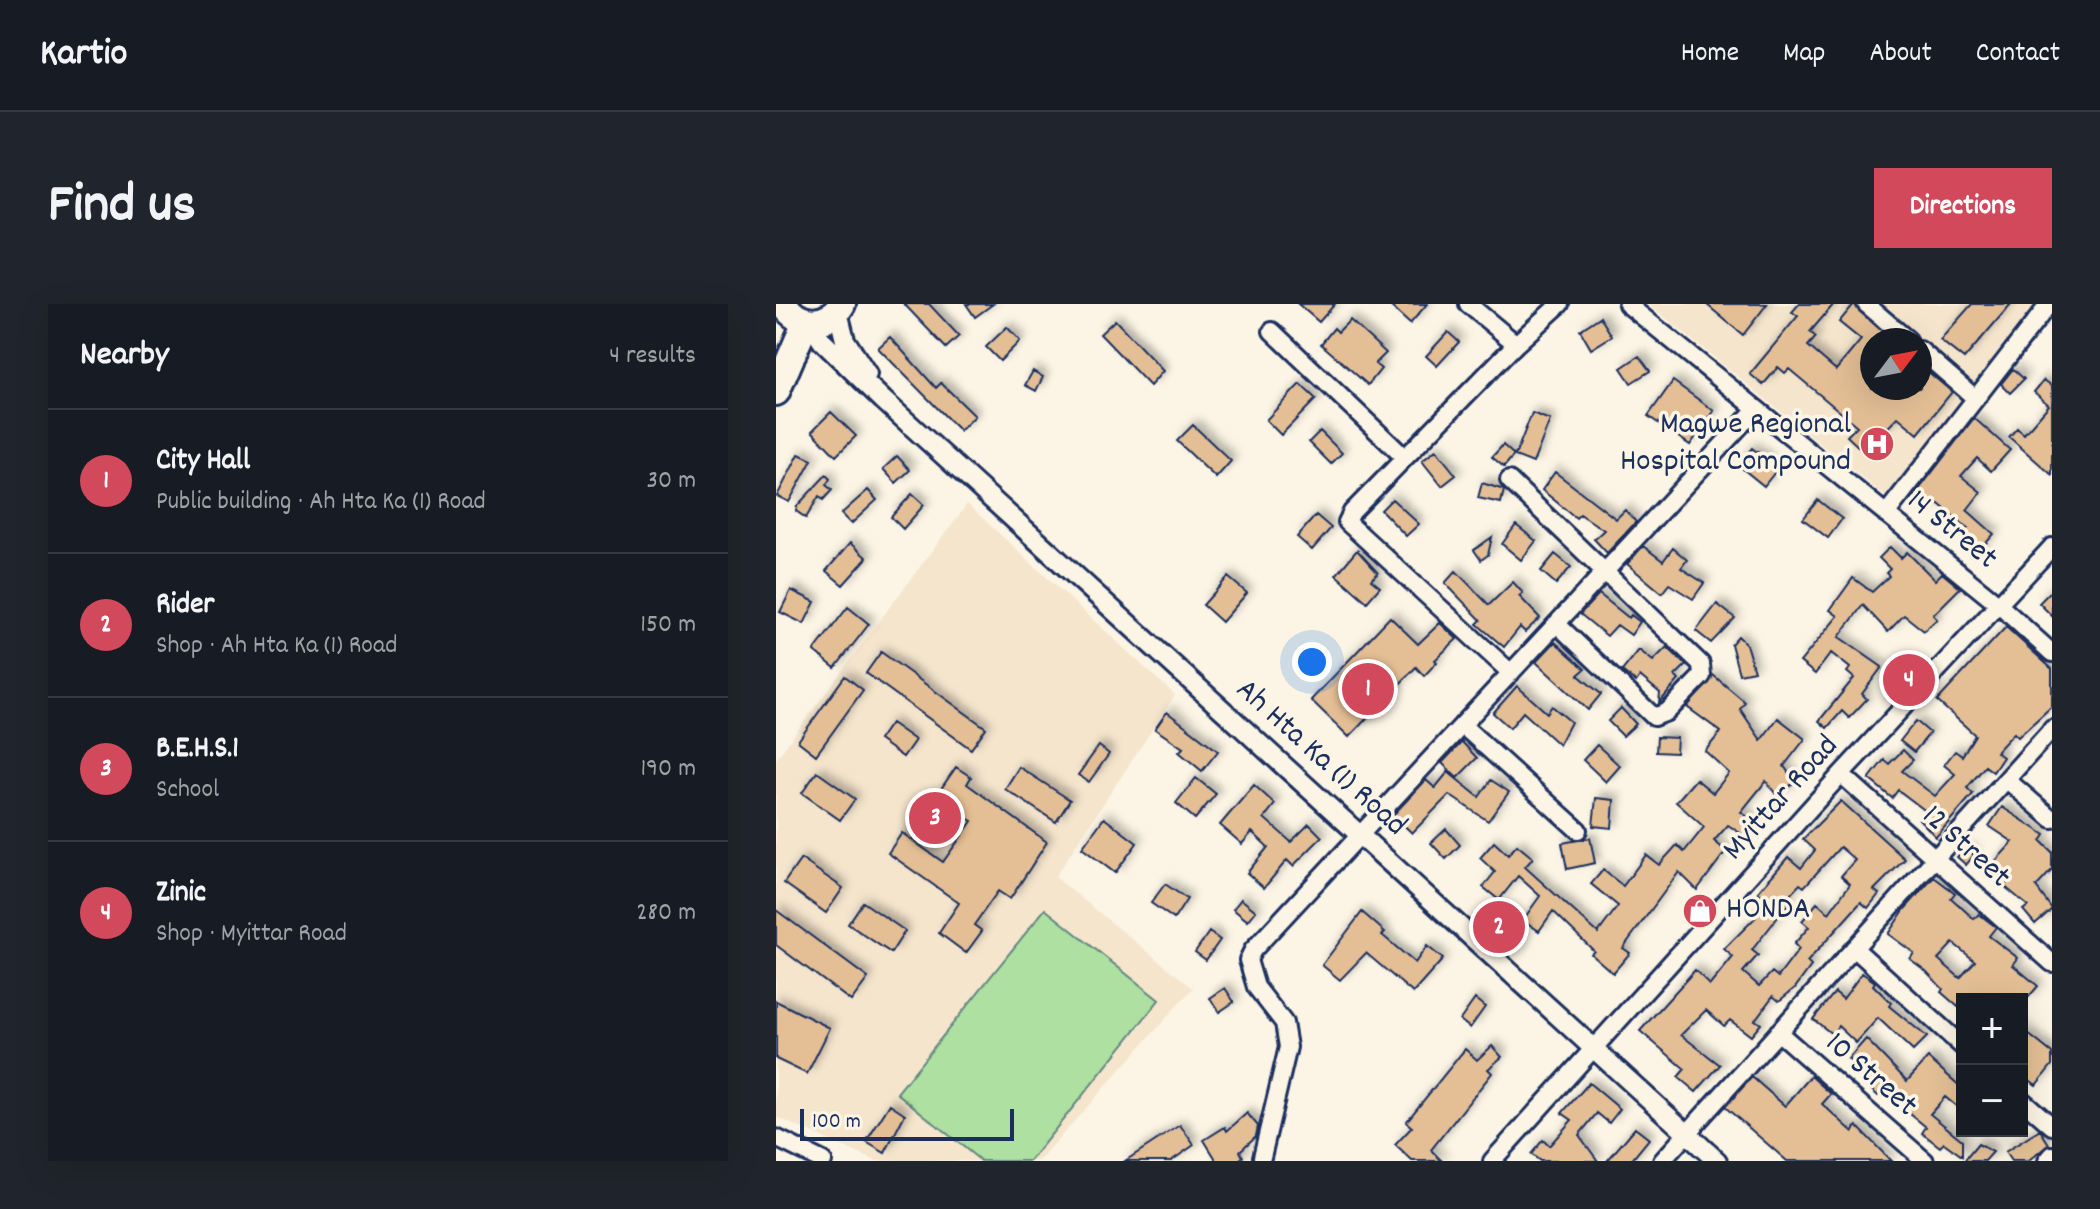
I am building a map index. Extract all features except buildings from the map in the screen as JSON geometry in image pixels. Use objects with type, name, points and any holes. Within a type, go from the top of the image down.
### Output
[{"type":"highway","points":[[784,304],[795,317],[808,322],[820,322],[840,308]]},
{"type":"highway","points":[[776,392],[808,322]]},
{"type":"street","points":[[1468,304],[1516,344]]},
{"type":"street","points":[[1511,673],[1347,522],[1352,512],[1404,457],[1560,304]]},
{"type":"street","name":"14 Street","points":[[1627,304],[1999,605],[2052,653]]},
{"type":"street","points":[[1866,304],[1894,328]]},
{"type":"street","points":[[1886,514],[2049,304]]},
{"type":"street","points":[[840,308],[845,340],[883,400]]},
{"type":"street","points":[[808,322],[822,341],[883,400]]},
{"type":"street","points":[[1272,331],[1404,457]]},
{"type":"street","points":[[1932,360],[1975,398]]},
{"type":"street","name":"Ah Hta Ka (1) Road","points":[[883,400],[1717,1161]]},
{"type":"street","points":[[1262,1157],[1288,1047],[1284,1023],[1256,987],[1248,960],[1253,950],[1756,409]]},
{"type":"street","points":[[1509,480],[1701,664],[1702,676],[1667,712],[1654,717],[1557,624]]},
{"type":"street","name":"Myittar Road","points":[[1492,1161],[1841,774],[2052,547]]},
{"type":"street","points":[[1462,725],[1578,830]]},
{"type":"street","points":[[1662,1161],[2052,729]]},
{"type":"street","name":"12 Street","points":[[1841,774],[2052,963]]},
{"type":"street","points":[[2007,780],[2052,819]]},
{"type":"street","points":[[1854,948],[1956,1041]]},
{"type":"street","name":"10 Street","points":[[1778,1032],[1925,1161]]},
{"type":"street","points":[[2028,1105],[2052,1126]]},
{"type":"street","points":[[776,1138],[823,1161]]},
{"type":"street","points":[[2047,1161],[2052,1155]]},
{"type":"shaded area","name":"Magwe Regional Hospital Compound","points":[[1648,304],[2043,304],[1891,501]]},
{"type":"shaded area","points":[[967,504],[1175,695],[1055,877],[1193,988],[1039,1161],[876,1161],[776,1117],[776,759]]},
{"type":"green space","points":[[1045,909],[1159,1000],[1030,1161],[981,1161],[897,1093]]},
{"type":"place","name":"Magwe Regional Hospital Compound","points":[[1877,444]]},
{"type":"place","name":"Zinic","points":[[1909,680]]},
{"type":"place","name":"City Hall","points":[[1368,689]]},
{"type":"place","name":"B.E.H.S.1","points":[[935,818]]},
{"type":"place","name":"HONDA","points":[[1700,911]]},
{"type":"place","name":"Rider","points":[[1499,927]]}]
